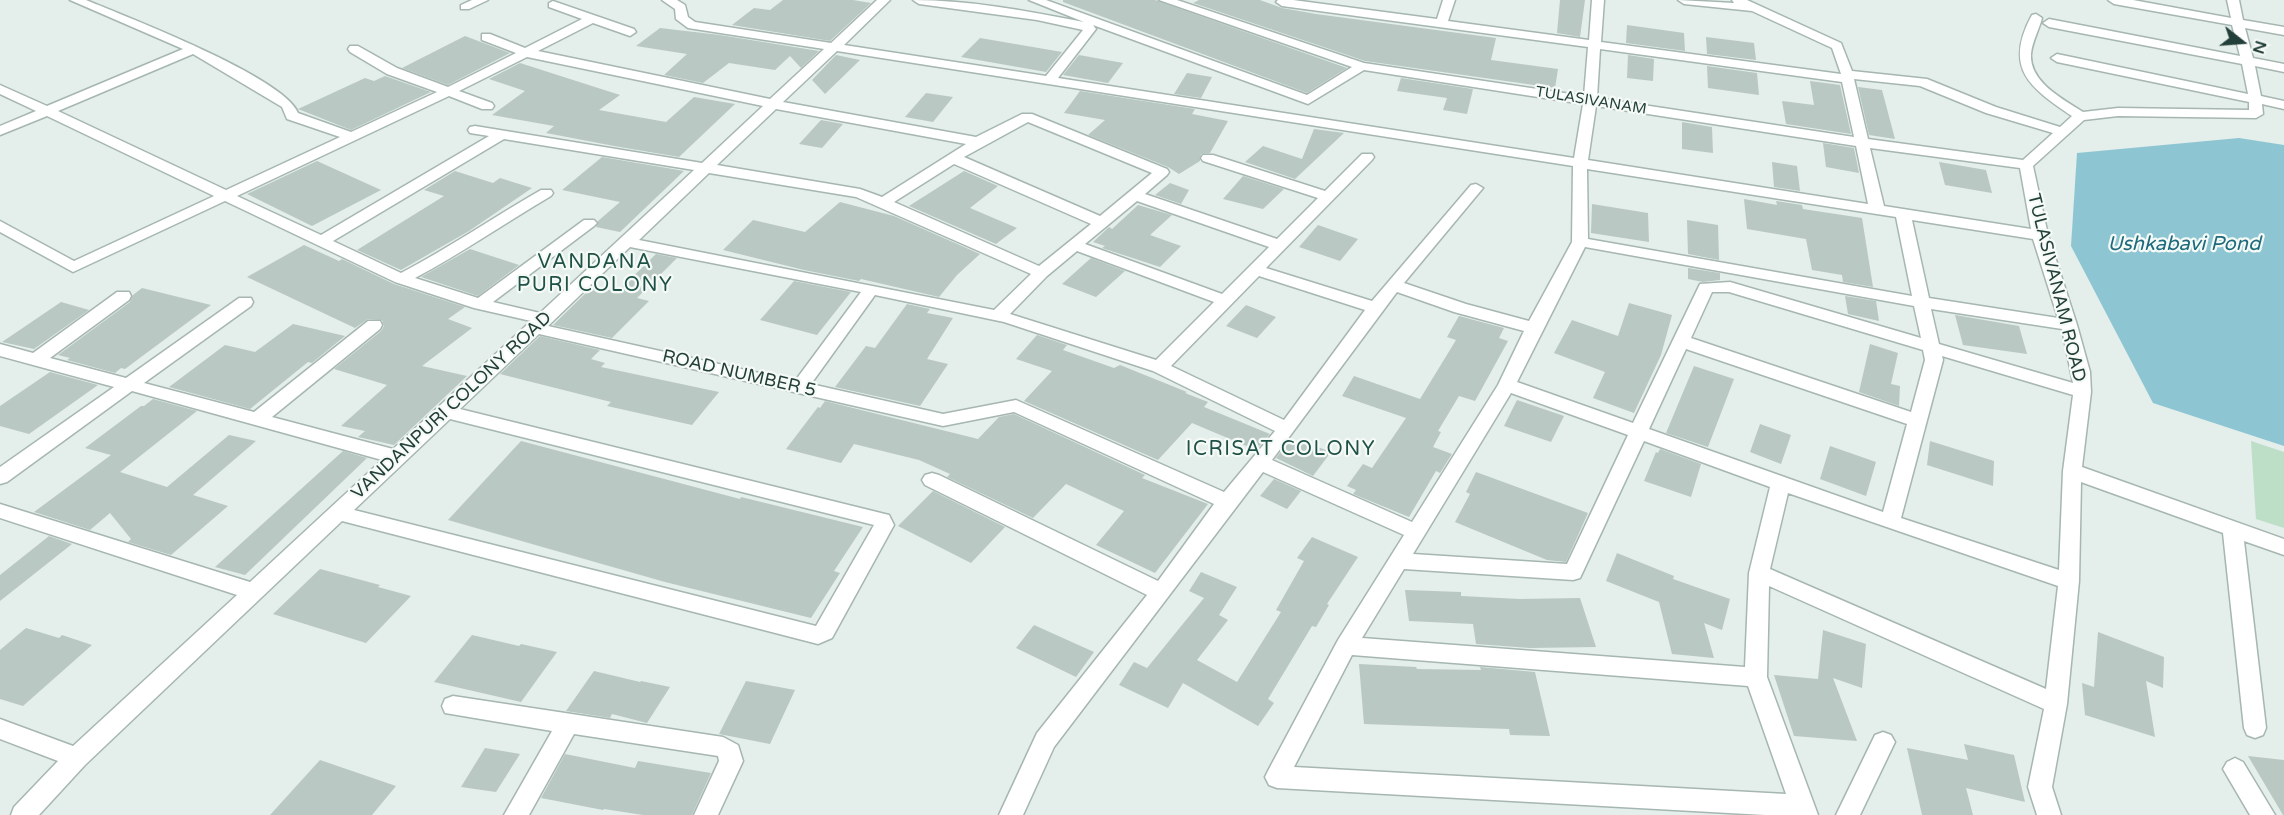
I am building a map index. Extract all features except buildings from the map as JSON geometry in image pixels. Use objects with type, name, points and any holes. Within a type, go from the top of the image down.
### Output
[{"type":"street","points":[[76,0],[194,50],[238,73],[288,105],[292,116],[353,137]]},
{"type":"street","points":[[465,7],[482,0]]},
{"type":"street","points":[[668,0],[681,7],[682,19],[692,25],[2040,235]]},
{"type":"street","name":"VANDANPURI COLONY ROAD","points":[[22,815],[77,758],[444,411],[540,324],[884,0]]},
{"type":"street","points":[[919,0],[1037,16],[1086,26],[1090,29],[1049,81]]},
{"type":"street","points":[[1035,0],[1308,100]]},
{"type":"street","name":"TULASIVANAM","points":[[1165,0],[1362,66],[1864,143],[2026,165]]},
{"type":"street","points":[[1441,24],[1449,0]]},
{"type":"street","points":[[1598,0],[1590,101],[1580,164],[1580,242],[1533,328],[1507,385],[1346,646],[1277,777],[1804,811],[1756,677],[1759,573],[1781,482]]},
{"type":"street","points":[[1684,0],[1760,9]]},
{"type":"street","points":[[1738,0],[1837,46],[1864,143],[1877,210]]},
{"type":"street","points":[[2114,0],[2284,31]]},
{"type":"street","points":[[2026,165],[2080,116],[2118,112],[2256,114],[2256,99],[2233,0]]},
{"type":"street","points":[[1282,2],[1595,46],[1847,76],[1922,81],[1991,110],[2062,132]]},
{"type":"street","points":[[554,5],[630,32]]},
{"type":"street","points":[[2036,18],[2025,58],[2030,78],[2080,116]]},
{"type":"street","points":[[0,226],[73,267],[448,92],[592,19]]},
{"type":"street","points":[[2049,23],[2284,68]]},
{"type":"street","points":[[486,37],[527,53],[773,104],[978,142]]},
{"type":"street","points":[[354,49],[392,71],[487,106]]},
{"type":"street","points":[[0,131],[194,50]]},
{"type":"street","points":[[2057,58],[2284,105]]},
{"type":"street","points":[[1308,100],[1362,66]]},
{"type":"street","name":"ROAD NUMBER 5","points":[[0,88],[401,279],[540,324],[799,388],[943,420],[1016,406],[1227,502]]},
{"type":"street","points":[[1308,100],[1309,120]]},
{"type":"street","points":[[883,203],[978,142],[1022,119],[1029,118],[1162,172],[1041,273],[998,316]]},
{"type":"street","points":[[475,130],[860,193],[1041,273]]},
{"type":"street","points":[[322,242],[501,135]]},
{"type":"street","points":[[1159,367],[1367,157]]},
{"type":"street","points":[[953,158],[1100,222]]},
{"type":"street","points":[[1208,159],[1327,196]]},
{"type":"street","name":"TULASIVANAM ROAD","points":[[2026,165],[2040,235],[2069,325],[2080,372],[2082,392],[2072,471],[2069,581],[2056,704],[2040,787],[2049,815]]},
{"type":"street","points":[[1011,815],[1045,740],[1161,592],[1227,502],[1287,429],[1375,308],[1476,188]]},
{"type":"street","points":[[401,279],[453,252],[491,225],[546,193]]},
{"type":"street","points":[[1135,195],[1278,245]]},
{"type":"street","points":[[1890,522],[1934,360],[1903,214]]},
{"type":"street","points":[[480,304],[589,224]]},
{"type":"street","points":[[0,247],[19,238]]},
{"type":"street","points":[[627,242],[998,316],[1159,367],[1287,429]]},
{"type":"street","points":[[1580,242],[1922,302],[2069,325]]},
{"type":"street","points":[[1074,245],[1224,300]]},
{"type":"street","points":[[1254,269],[1375,308]]},
{"type":"street","points":[[1394,285],[1461,308],[1533,328]]},
{"type":"street","points":[[1397,561],[1573,572],[1707,287],[1730,287],[1931,345],[2082,392]]},
{"type":"street","points":[[799,388],[871,289]]},
{"type":"street","points":[[36,360],[123,296]]},
{"type":"street","points":[[0,477],[245,302]]},
{"type":"street","points":[[257,419],[374,325]]},
{"type":"street","points":[[1681,341],[1917,421]]},
{"type":"street","points":[[0,350],[397,457]]},
{"type":"street","points":[[1507,385],[1890,522],[2069,581]]},
{"type":"street","points":[[338,513],[818,635],[824,632],[884,525],[882,520],[444,411]]},
{"type":"street","points":[[1261,463],[1415,532]]},
{"type":"street","points":[[2072,471],[2284,547]]},
{"type":"street","points":[[932,480],[1161,592]]},
{"type":"street","points":[[0,511],[254,592]]},
{"type":"street","points":[[2233,530],[2255,728]]},
{"type":"street","points":[[1759,573],[2056,704]]},
{"type":"street","points":[[1346,646],[1756,677]]},
{"type":"street","points":[[453,706],[723,747],[730,752],[731,761],[706,815]]},
{"type":"street","points":[[516,815],[568,724]]},
{"type":"street","points":[[0,729],[77,758]]},
{"type":"street","points":[[1848,815],[1882,742]]},
{"type":"street","points":[[2235,769],[2263,815]]},
{"type":"green space","points":[[2251,441],[2284,452],[2284,528],[2256,519]]},
{"type":"water","name":"Ushkabavi Pond","points":[[2239,138],[2284,145],[2284,446],[2153,403],[2071,246],[2077,153]]},
{"type":"district","name":"VANDANA PURI COLONY","points":[[595,274]]},
{"type":"district","name":"ICRISAT COLONY","points":[[1281,450]]}]
